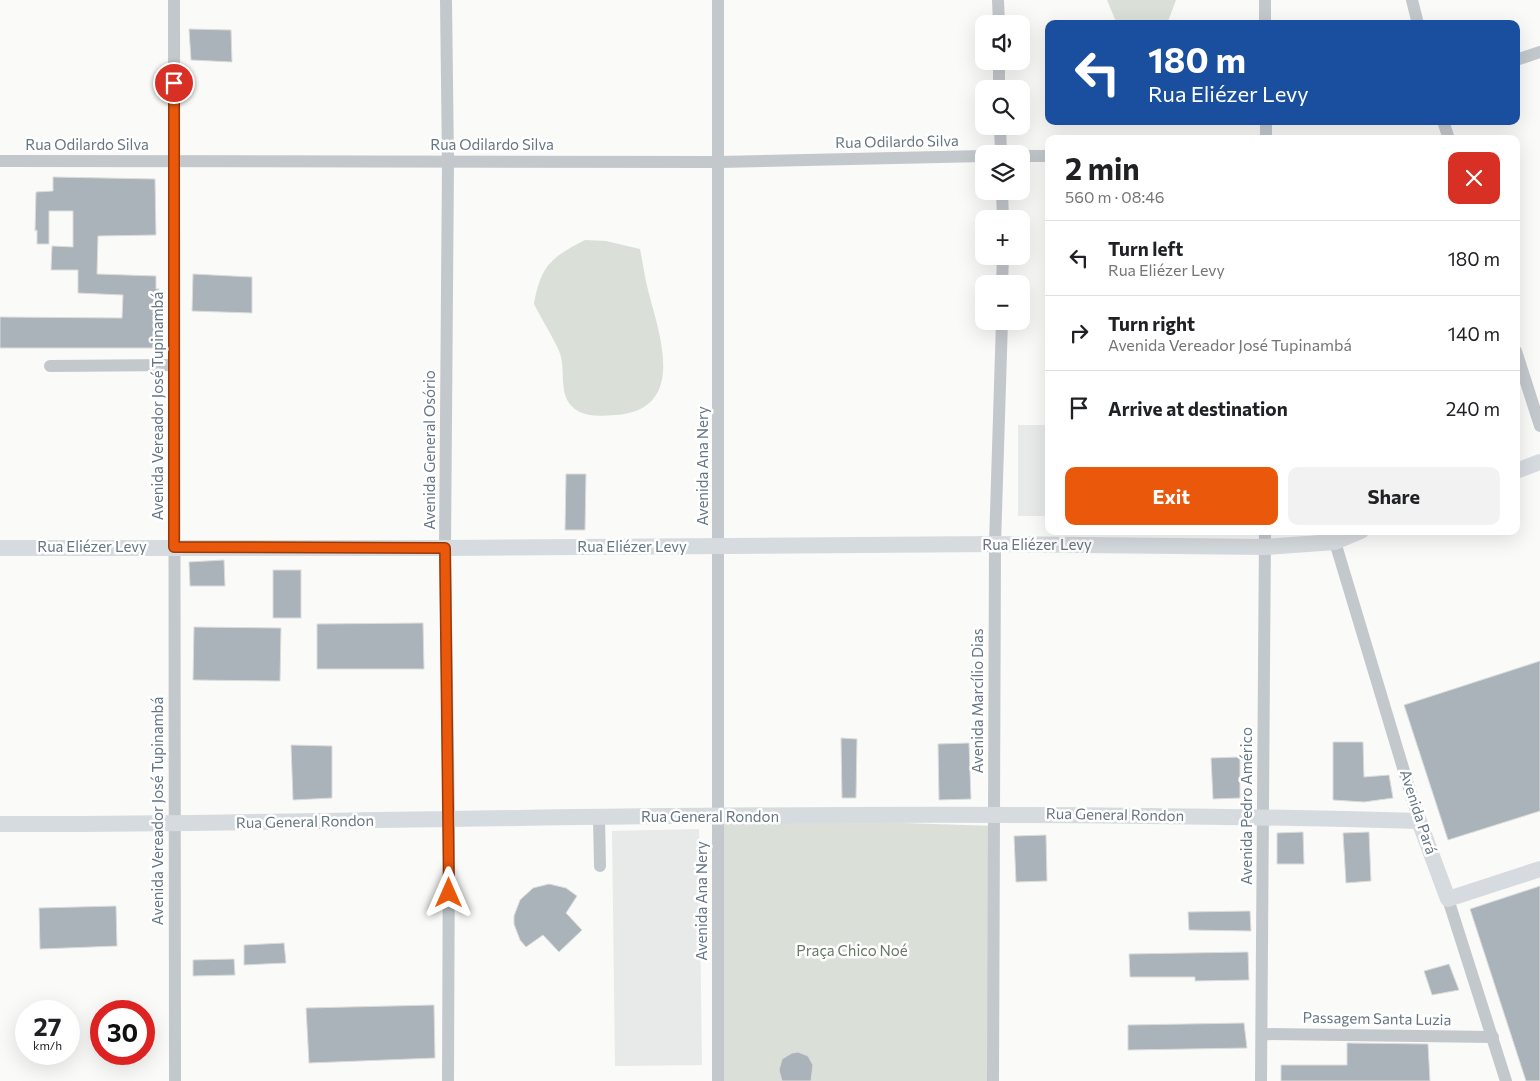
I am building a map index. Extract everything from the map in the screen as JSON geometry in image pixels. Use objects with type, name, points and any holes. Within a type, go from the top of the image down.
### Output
[{"type":"main road","points":[[1520,470],[1540,462]]},
{"type":"main road","name":"Rua Eliézer Levy","points":[[0,548],[719,547],[1265,539],[1334,542],[1351,535]]},
{"type":"main road","name":"Rua General Rondon","points":[[0,824],[174,825],[449,819],[993,814],[1420,821]]},
{"type":"main road","name":"Avenida Pará","points":[[1420,821],[1448,899]]},
{"type":"main road","points":[[1448,899],[1540,869]]},
{"type":"street","name":"Avenida Vereador José Tupinambá","points":[[174,0],[175,1081]]},
{"type":"street","name":"Avenida General Osório","points":[[446,0],[448,162],[445,548],[449,819],[448,1081]]},
{"type":"street","name":"Avenida Ana Nery","points":[[718,0],[718,1081]]},
{"type":"street","points":[[998,0],[999,15]]},
{"type":"street","points":[[1265,0],[1265,20]]},
{"type":"street","points":[[1412,0],[1417,20]]},
{"type":"street","points":[[1520,59],[1540,52]]},
{"type":"street","name":"Rua Odilardo Silva","points":[[0,161],[719,162],[975,156]]},
{"type":"street","points":[[1030,156],[1045,156]]},
{"type":"street","name":"Avenida Marcílio Dias","points":[[993,1081],[995,544],[1002,330]]},
{"type":"street","points":[[1520,364],[1540,426]]},
{"type":"street","points":[[50,366],[174,365]]},
{"type":"street","name":"Avenida Pedro Américo","points":[[1261,1081],[1265,539]]},
{"type":"street","name":"Avenida Pará","points":[[1334,542],[1420,821]]},
{"type":"street","points":[[598,818],[600,866]]},
{"type":"street","name":"Avenida Pará","points":[[1448,899],[1506,1081]]},
{"type":"street","name":"Passagem Santa Luzia","points":[[1262,1034],[1493,1037]]},
{"type":"shaded area","points":[[1018,425],[1045,425],[1045,516],[1018,516]]},
{"type":"shaded area","points":[[699,829],[702,1065],[615,1066],[612,831]]},
{"type":"green space","points":[[1107,0],[1176,0],[1168,20],[1115,20]]},
{"type":"green space","points":[[585,240],[606,241],[640,249],[659,331],[663,370],[660,386],[652,400],[637,410],[615,415],[596,416],[584,414],[573,408],[564,390],[559,351],[534,304],[540,280],[549,264],[563,252]]},
{"type":"green space","name":"Praça Chico Noé","points":[[718,817],[996,826],[998,1081],[718,1081]]},
{"type":"building","points":[[189,29],[231,30],[232,62],[191,60]]},
{"type":"building","points":[[53,177],[155,179],[156,235],[98,236],[97,274],[156,276],[156,289],[159,289],[159,313],[154,313],[155,348],[0,348],[0,317],[122,318],[123,295],[78,293],[78,270],[51,270],[52,246],[73,247],[73,211],[49,211],[49,244],[37,244],[37,230],[35,231],[36,192],[53,191]]},
{"type":"building","points":[[193,274],[252,277],[252,313],[192,311]]},
{"type":"building","points":[[566,474],[586,474],[585,530],[565,530]]},
{"type":"building","points":[[224,560],[225,586],[190,586],[189,562]]},
{"type":"building","points":[[273,570],[301,570],[301,618],[273,618]]},
{"type":"building","points":[[423,623],[424,669],[317,669],[317,624]]},
{"type":"building","points":[[194,627],[281,628],[280,681],[193,680]]},
{"type":"building","points":[[1540,661],[1540,811],[1448,840],[1404,705]]},
{"type":"building","points":[[841,738],[857,739],[856,798],[842,798]]},
{"type":"building","points":[[1333,742],[1363,742],[1364,777],[1389,775],[1393,798],[1364,802],[1333,800]]},
{"type":"building","points":[[969,743],[971,799],[939,800],[938,744]]},
{"type":"building","points":[[291,745],[332,746],[332,798],[293,800]]},
{"type":"building","points":[[1240,757],[1240,798],[1213,799],[1211,758]]},
{"type":"building","points":[[1303,832],[1304,864],[1277,864],[1277,833]]},
{"type":"building","points":[[1369,832],[1371,881],[1346,883],[1343,833]]},
{"type":"building","points":[[1046,835],[1047,881],[1016,882],[1014,836]]},
{"type":"building","points":[[549,884],[566,888],[577,896],[566,913],[582,930],[559,952],[543,935],[526,947],[520,940],[514,924],[514,916],[520,900],[533,888]]},
{"type":"building","points":[[1540,886],[1540,1081],[1526,1081],[1470,909]]},
{"type":"building","points":[[116,906],[117,946],[40,949],[39,908]]},
{"type":"building","points":[[1250,911],[1251,931],[1189,930],[1188,912]]},
{"type":"building","points":[[284,943],[286,963],[244,965],[244,945]]},
{"type":"building","points":[[1248,952],[1249,980],[1195,981],[1195,977],[1130,977],[1129,954]]},
{"type":"building","points":[[234,959],[235,975],[193,976],[193,960]]},
{"type":"building","points":[[1449,964],[1459,990],[1432,995],[1424,971]]},
{"type":"building","points":[[434,1005],[435,1058],[309,1063],[306,1008]]},
{"type":"building","points":[[1244,1023],[1247,1048],[1128,1050],[1128,1025]]},
{"type":"building","points":[[1347,1043],[1428,1044],[1430,1081],[1281,1081],[1281,1065],[1347,1065]]},
{"type":"building","points":[[798,1052],[808,1056],[813,1065],[811,1081],[782,1081],[779,1070],[782,1059]]},
{"type":"route","points":[[174,83],[174,547],[445,548],[449,893]]}]
